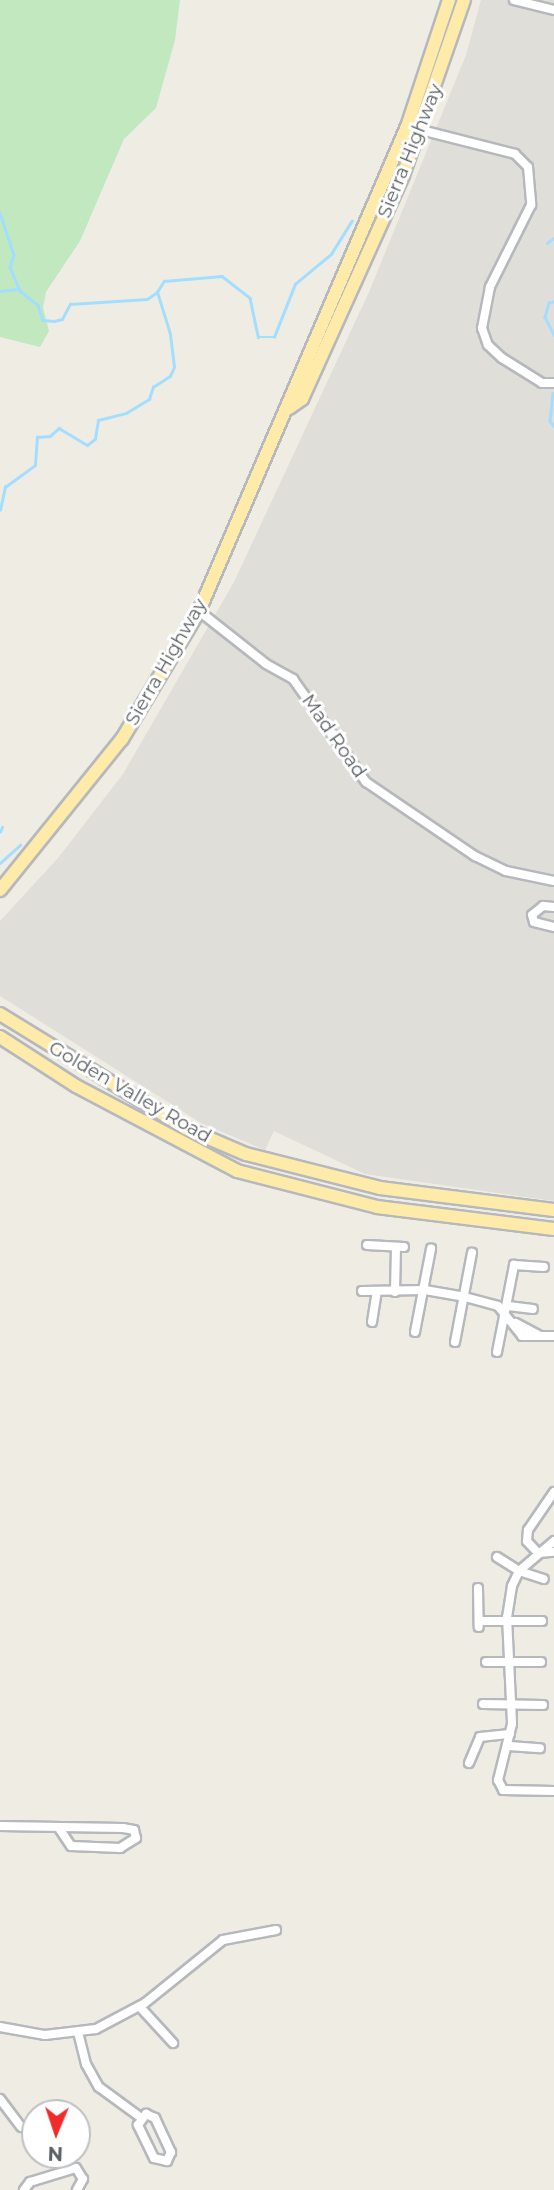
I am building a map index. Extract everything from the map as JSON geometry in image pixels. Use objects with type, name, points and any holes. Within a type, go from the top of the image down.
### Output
[{"type":"main road","name":"Sierra Highway","points":[[0,890],[122,739],[199,611],[289,408],[289,393],[408,124],[449,0]]},
{"type":"main road","name":"Sierra Highway","points":[[289,408],[303,400],[421,130],[464,0]]},
{"type":"main road","name":"Golden Valley Road","points":[[0,1014],[186,1128],[246,1154],[380,1188],[554,1210]]},
{"type":"main road","name":"Golden Valley Road","points":[[0,1037],[76,1086],[237,1171],[377,1207],[554,1229]]},
{"type":"street","points":[[514,0],[554,10]]},
{"type":"street","points":[[421,130],[515,154],[528,167],[531,205],[490,287],[482,328],[488,345],[502,358],[542,383],[554,383]]},
{"type":"street","name":"Mad Road","points":[[199,611],[266,664],[293,679],[366,782],[475,856],[506,871],[554,881]]},
{"type":"street","points":[[554,907],[543,906],[532,915],[534,922],[554,927]]},
{"type":"street","points":[[367,1245],[400,1247],[396,1292]]},
{"type":"street","points":[[415,1332],[431,1249]]},
{"type":"street","points":[[455,1342],[472,1253]]},
{"type":"street","points":[[497,1352],[507,1310],[513,1265],[544,1267]]},
{"type":"street","points":[[362,1290],[423,1290],[465,1297],[507,1310],[533,1309]]},
{"type":"street","points":[[372,1322],[377,1292]]},
{"type":"street","points":[[507,1310],[516,1323],[539,1335],[554,1336]]},
{"type":"street","points":[[538,1553],[527,1541],[528,1530],[554,1492]]},
{"type":"street","points":[[554,1542],[519,1572],[512,1586],[507,1622],[513,1705],[509,1746],[498,1786],[511,1791],[554,1791]]},
{"type":"street","points":[[538,1553],[554,1552]]},
{"type":"street","points":[[497,1558],[519,1572],[544,1579]]},
{"type":"street","points":[[478,1588],[480,1624],[542,1621]]},
{"type":"street","points":[[486,1662],[541,1662]]},
{"type":"street","points":[[483,1704],[543,1705]]},
{"type":"street","points":[[469,1763],[480,1737],[510,1734]]},
{"type":"street","points":[[509,1746],[540,1748]]},
{"type":"street","points":[[0,1826],[123,1828],[134,1830],[136,1838],[120,1848],[71,1846],[59,1828]]},
{"type":"street","points":[[0,2027],[45,2035],[78,2032],[123,2018],[223,1940],[276,1930]]},
{"type":"street","points":[[140,2007],[173,2043]]},
{"type":"street","points":[[78,2032],[86,2064],[99,2087],[139,2118]]},
{"type":"street","points":[[0,2099],[21,2127]]},
{"type":"street","points":[[149,2114],[155,2118],[171,2152],[167,2161],[154,2158],[138,2124],[139,2118],[149,2114]]},
{"type":"street","points":[[24,2190],[30,2182],[76,2168],[83,2179],[77,2190]]},
{"type":"shaded area","points":[[481,0],[554,0],[554,1201],[365,1174],[274,1131],[265,1150],[201,1123],[0,996],[0,921],[58,858],[123,774],[234,582],[369,292],[466,55]]},
{"type":"green space","points":[[0,0],[180,0],[175,40],[156,108],[124,139],[80,241],[46,292],[43,307],[49,331],[40,347],[0,337]]},
{"type":"waterway","points":[[0,213],[14,255],[10,267],[20,291]]},
{"type":"waterway","points":[[0,510],[5,487],[35,465],[37,437],[50,436],[59,428],[87,445],[95,439],[98,420],[126,413],[149,399],[153,387],[170,376],[174,367],[170,334],[157,292],[164,281],[222,276],[250,298],[258,337],[274,337],[295,284],[331,254],[352,221]]},
{"type":"waterway","points":[[547,243],[554,238]]},
{"type":"waterway","points":[[0,291],[18,289],[38,305],[43,320],[54,321],[62,319],[70,304],[147,299],[156,293]]},
{"type":"waterway","points":[[554,302],[549,303],[545,317],[554,335]]},
{"type":"waterway","points":[[553,393],[550,421],[554,426]]},
{"type":"waterway","points":[[0,832],[2,827]]},
{"type":"waterway","points":[[0,863],[20,845]]}]
